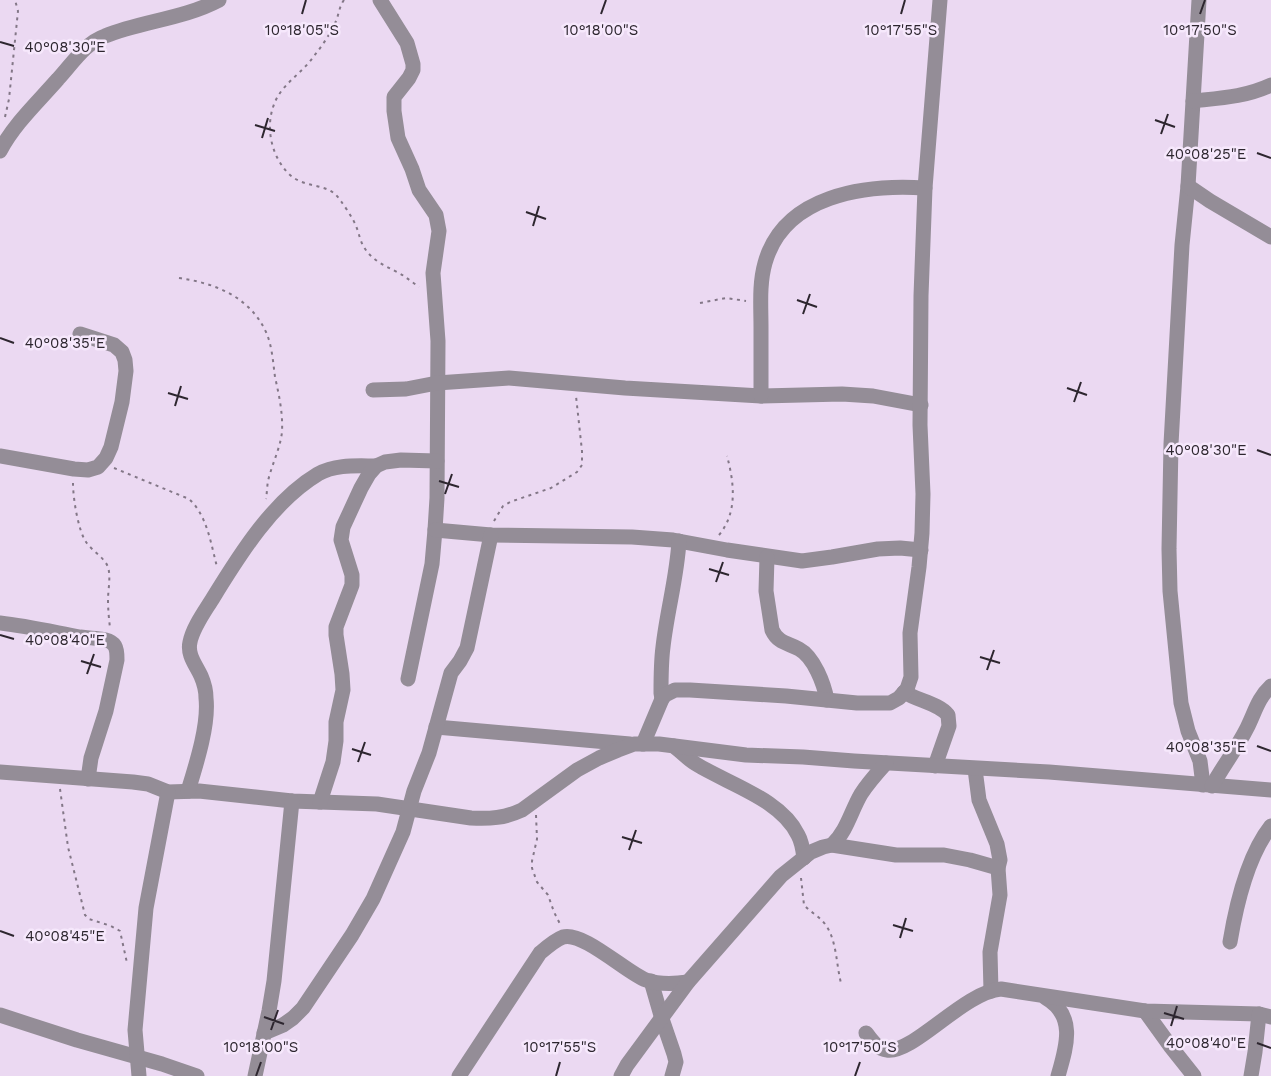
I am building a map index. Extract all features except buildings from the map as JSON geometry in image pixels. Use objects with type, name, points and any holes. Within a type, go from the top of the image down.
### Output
[{"type":"street","points":[[0,151],[24,117],[95,40],[128,28],[195,11],[219,0]]},
{"type":"street","points":[[380,0],[407,43],[412,58],[411,73],[394,97],[398,138],[419,190],[438,218],[439,231],[433,273],[438,341],[435,530],[432,564],[408,679]]},
{"type":"street","points":[[0,772],[142,783],[168,792],[212,792],[292,801],[377,804],[471,818],[502,818],[522,810],[576,770],[599,758],[638,744],[662,699],[675,690],[857,703],[890,703],[899,698],[907,689],[911,677],[910,633],[921,550],[921,323],[926,188],[940,0]]},
{"type":"street","points":[[1199,0],[1171,444],[1169,549],[1170,591],[1181,703],[1208,785]]},
{"type":"street","points":[[1193,101],[1254,93],[1271,85]]},
{"type":"street","points":[[1188,186],[1271,237]]},
{"type":"street","points":[[761,396],[761,286],[764,264],[778,234],[801,212],[831,197],[859,191],[906,187],[926,188]]},
{"type":"street","points":[[0,456],[88,470],[98,467],[106,458],[121,407],[126,378],[125,360],[122,352],[114,345],[80,334]]},
{"type":"street","points":[[373,390],[509,378],[761,396],[842,394],[873,396],[921,405]]},
{"type":"street","points":[[188,791],[207,710],[205,688],[190,656],[190,643],[200,620],[221,584],[264,523],[288,497],[319,474],[334,467],[376,466],[401,460],[437,461]]},
{"type":"street","points":[[320,802],[333,762],[336,722],[343,690],[336,627],[352,585],[352,575],[341,534],[361,488],[376,466]]},
{"type":"street","points":[[435,530],[491,535],[632,537],[679,541],[802,561],[878,549],[921,550]]},
{"type":"street","points":[[264,1034],[283,1025],[303,1008],[373,899],[400,840],[420,773],[429,753],[451,673],[467,648],[491,535]]},
{"type":"street","points":[[662,699],[663,648],[677,569],[679,541]]},
{"type":"street","points":[[766,556],[766,591],[772,630],[775,636],[786,644],[805,653],[823,681],[827,700]]},
{"type":"street","points":[[0,623],[113,643],[117,660],[106,711],[91,758],[88,779]]},
{"type":"street","points":[[1208,785],[1248,726],[1262,695],[1271,686]]},
{"type":"street","points":[[904,692],[939,707],[948,715],[949,726],[935,766]]},
{"type":"street","points":[[436,727],[674,746],[746,755],[1049,772],[1271,790]]},
{"type":"street","points":[[674,746],[694,763],[766,802],[782,814],[799,835],[802,846],[800,861]]},
{"type":"street","points":[[832,845],[840,837],[870,781],[886,763]]},
{"type":"street","points":[[975,769],[979,800],[1000,860],[998,868],[1000,895],[990,952],[991,991]]},
{"type":"street","points":[[139,1076],[135,1030],[146,908],[168,792]]},
{"type":"street","points":[[255,1076],[274,981],[292,801]]},
{"type":"street","points":[[1230,942],[1234,916],[1251,862],[1260,842],[1271,826]]},
{"type":"street","points":[[639,1076],[624,1070],[688,982],[781,876],[823,847],[832,845],[897,855],[944,855],[998,868]]},
{"type":"street","points":[[459,1076],[540,953],[566,936],[586,943],[651,981],[669,984],[688,982]]},
{"type":"street","points":[[651,981],[676,1062],[672,1076]]},
{"type":"street","points":[[866,1033],[879,1047],[893,1050],[909,1043],[961,1007],[991,991],[1005,990],[1145,1011],[1265,1016],[1251,1076]]},
{"type":"street","points":[[1042,996],[1060,1008],[1065,1022],[1066,1046],[1058,1076]]},
{"type":"street","points":[[1145,1011],[1194,1076]]},
{"type":"street","points":[[0,1016],[197,1076]]},
{"type":"path","points":[[10,134],[5,118],[18,10],[15,0]]},
{"type":"path","points":[[344,0],[340,5],[335,23],[315,55],[306,68],[282,89],[274,102],[269,126],[274,152],[289,175],[298,181],[328,189],[340,199],[356,225],[361,243],[368,253],[382,264],[435,295]]},
{"type":"path","points":[[179,278],[200,281],[234,296],[250,308],[266,331],[270,343],[282,431],[268,483],[264,523]]},
{"type":"path","points":[[700,303],[726,298],[761,304]]},
{"type":"path","points":[[491,535],[495,520],[503,506],[518,498],[551,488],[577,472],[582,465],[575,384]]},
{"type":"path","points":[[705,545],[717,537],[726,526],[730,516],[733,488],[727,456]]},
{"type":"path","points":[[102,463],[189,499],[195,504],[207,531],[221,584]]},
{"type":"path","points":[[74,469],[73,491],[82,533],[85,541],[108,568],[108,613],[113,643]]},
{"type":"path","points":[[58,777],[68,847],[83,911],[89,919],[120,931],[128,969]]},
{"type":"path","points":[[536,800],[537,839],[532,861],[534,874],[537,882],[548,895],[560,924],[572,937]]},
{"type":"path","points":[[800,861],[804,905],[826,926],[831,937],[840,983]]}]
